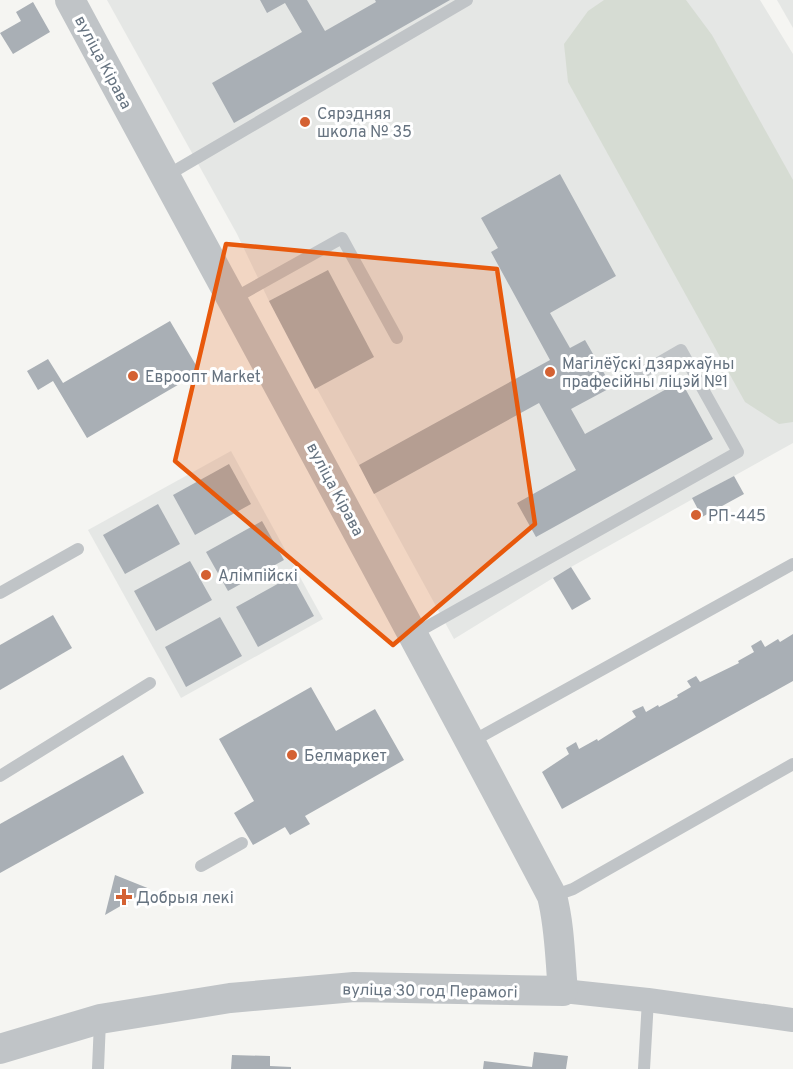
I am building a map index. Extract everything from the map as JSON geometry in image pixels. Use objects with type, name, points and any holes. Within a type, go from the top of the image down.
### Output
[{"type":"street","name":"вуліца Кірава","points":[[70,0],[414,634],[552,896],[557,916],[563,992]]},
{"type":"street","name":"вуліца 30 год Перамогі","points":[[0,1049],[100,1019],[230,998],[354,987],[563,992],[648,1000],[793,1020]]},
{"type":"lane","points":[[165,177],[467,0]]},
{"type":"lane","points":[[232,300],[342,238],[396,338]]},
{"type":"lane","points":[[414,634],[738,452],[681,350],[624,382]]},
{"type":"lane","points":[[0,593],[78,549]]},
{"type":"lane","points":[[471,742],[793,564]]},
{"type":"lane","points":[[0,776],[150,683]]},
{"type":"lane","points":[[552,896],[573,889],[793,764]]},
{"type":"lane","points":[[201,866],[242,843]]},
{"type":"lane","points":[[644,1069],[648,1000]]},
{"type":"lane","points":[[98,1069],[100,1019]]},
{"type":"highlighted area","points":[[226,244],[497,269],[535,524],[393,645],[175,461]]},
{"type":"shaded area","name":"Магілёўскі дзяржаўны прафесійны ліцэй №1","points":[[107,0],[760,0],[793,54],[793,443],[571,567],[454,639],[269,301],[237,234]]},
{"type":"shaded area","points":[[604,0],[686,0],[712,35],[793,180],[793,422],[779,424],[745,402],[568,82],[564,44],[588,11]]},
{"type":"shaded area","points":[[777,0],[793,0],[793,28]]},
{"type":"shaded area","name":"Алімпійскі","points":[[231,451],[323,619],[181,698],[88,530]]},
{"type":"building","points":[[260,0],[307,0],[325,31],[376,2],[375,0],[450,0],[234,123],[212,83],[302,32],[285,3],[267,13]]},
{"type":"building","points":[[33,2],[50,32],[13,54],[0,33],[21,21],[16,12]]},
{"type":"building","points":[[560,174],[616,276],[550,313],[570,348],[585,340],[612,387],[571,409],[585,434],[681,381],[713,439],[536,537],[517,503],[576,470],[539,403],[374,494],[359,465],[550,360],[491,252],[498,248],[481,218]]},
{"type":"building","points":[[328,270],[374,357],[315,389],[269,301]]},
{"type":"building","name":"Евроопт Market","points":[[170,321],[200,372],[87,438],[53,381],[38,390],[27,371],[48,359],[63,383]]},
{"type":"building","points":[[229,464],[251,504],[195,535],[173,495]]},
{"type":"building","points":[[734,476],[744,494],[702,517],[692,498]]},
{"type":"building","points":[[158,504],[180,544],[125,574],[103,535]]},
{"type":"building","points":[[262,521],[284,560],[228,591],[206,552]]},
{"type":"building","points":[[190,561],[212,600],[156,631],[134,591]]},
{"type":"building","points":[[571,567],[591,599],[572,610],[553,578]]},
{"type":"building","points":[[292,576],[314,616],[258,647],[236,607]]},
{"type":"building","points":[[53,615],[72,648],[0,690],[0,645]]},
{"type":"building","points":[[220,617],[242,656],[186,687],[165,647]]},
{"type":"building","points":[[793,634],[793,681],[562,809],[542,772],[569,754],[566,748],[576,742],[579,749],[597,739],[598,741],[636,717],[632,711],[643,706],[646,712],[678,697],[677,695],[691,687],[687,681],[696,676],[700,682],[739,663],[738,661],[754,652],[751,646],[761,640],[765,647]]},
{"type":"building","points":[[311,687],[336,731],[375,709],[404,760],[305,816],[310,824],[290,835],[285,827],[253,845],[234,813],[254,801],[219,739]]},
{"type":"building","points":[[123,755],[144,793],[0,873],[0,824]]},
{"type":"building","points":[[115,875],[150,889],[105,915]]},
{"type":"building","points":[[534,1052],[568,1056],[566,1069],[483,1069],[484,1061],[532,1067]]},
{"type":"building","points":[[232,1055],[270,1056],[270,1066],[291,1067],[291,1069],[231,1069]]},
{"type":"place","name":"Сярэдняя школа № 35","points":[[305,122]]},
{"type":"place","name":"Магілёўскі дзяржаўны прафесійны ліцэй №1","points":[[550,372]]},
{"type":"place","name":"Евроопт Market","points":[[133,376]]},
{"type":"place","name":"РП-445","points":[[696,515]]},
{"type":"place","name":"Алімпійскі","points":[[206,575]]},
{"type":"place","name":"Белмаркет","points":[[292,755]]},
{"type":"place","name":"Добрыя лекі","points":[[124,897]]}]
